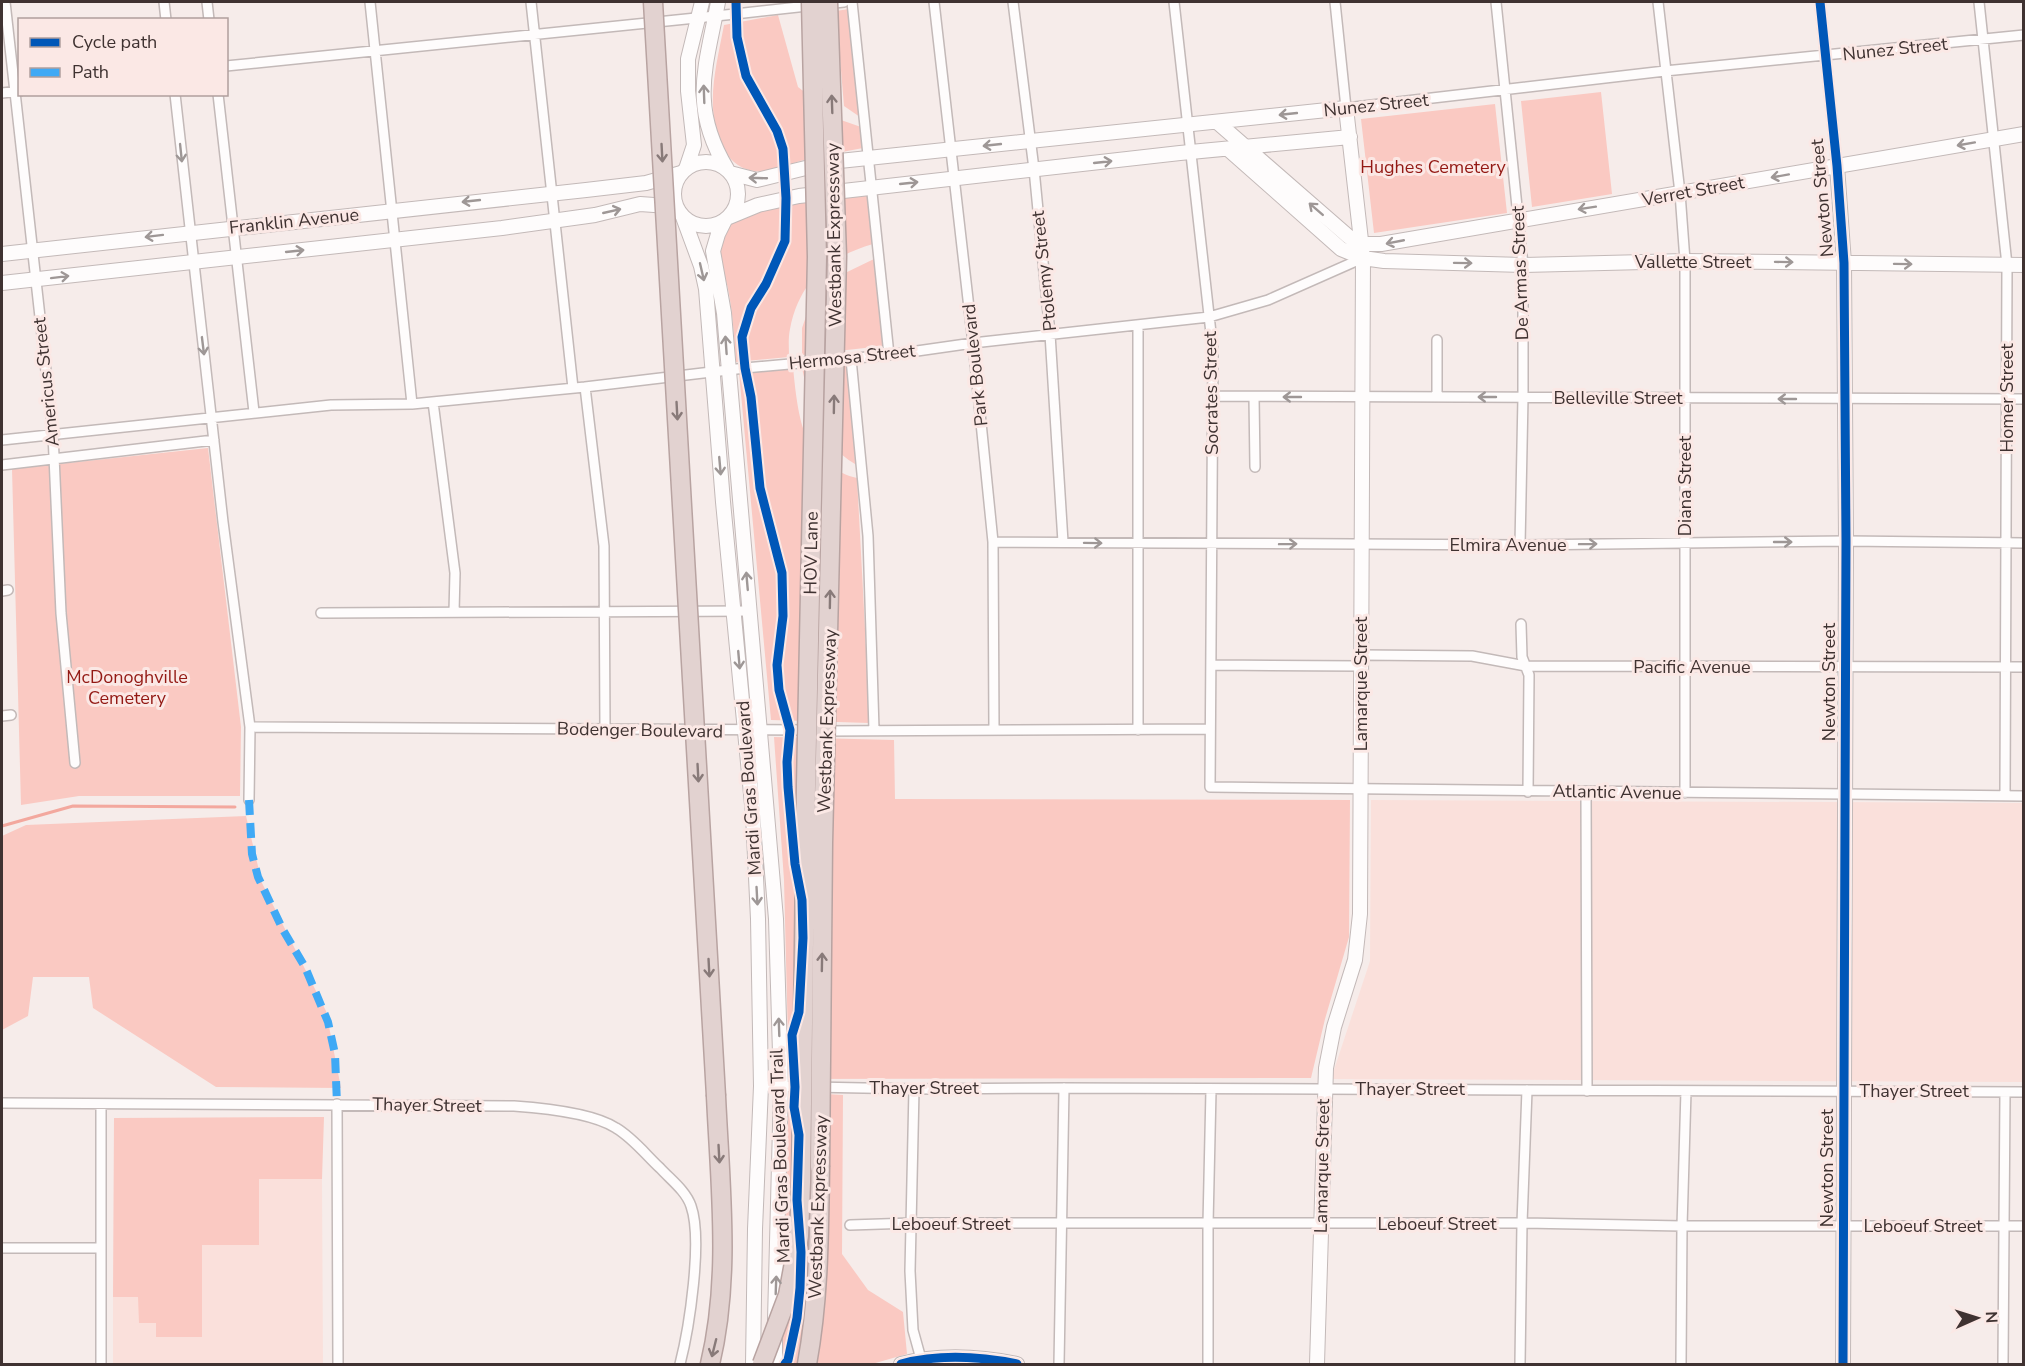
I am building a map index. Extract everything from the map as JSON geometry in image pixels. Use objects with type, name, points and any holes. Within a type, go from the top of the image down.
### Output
[{"type":"highway","points":[[653,2],[721,1210],[721,1285],[716,1338],[710,1365]]},
{"type":"highway","name":"HOV Lane","points":[[762,1365],[788,1295],[799,1236],[801,1182],[806,784],[817,257],[811,2]]},
{"type":"highway","name":"Westbank Expressway","points":[[807,1365],[813,1329],[818,1260],[823,843],[837,256],[828,2]]},
{"type":"main road","points":[[681,214],[675,201],[674,189],[694,145],[687,91],[688,59],[702,2]]},
{"type":"main road","points":[[554,221],[596,215],[640,204],[669,206],[693,223],[704,226],[715,225],[727,218],[735,208],[738,197],[736,182],[711,139],[704,108],[706,55],[718,2]]},
{"type":"main road","name":"Nunez Street","points":[[728,171],[757,180],[830,162],[1346,108]]},
{"type":"main road","name":"Lamarque Street","points":[[1317,1365],[1324,1089],[1328,1052],[1355,960],[1360,914],[1363,258],[1346,108]]},
{"type":"main road","points":[[1217,122],[1349,237],[1362,244]]},
{"type":"main road","name":"Verret Street","points":[[1362,244],[1381,244],[2024,134]]},
{"type":"main road","name":"Nunez Street","points":[[727,218],[758,205],[786,198],[1192,152],[1350,137]]},
{"type":"main road","name":"Vallette Street","points":[[1228,149],[1341,249],[1363,258],[1384,261],[1523,265],[1685,261],[2024,265]]},
{"type":"main road","points":[[683,171],[696,163],[707,161],[728,171]]},
{"type":"main road","name":"Newton Street","points":[[1837,166],[1844,263],[1846,542],[1843,1365]]},
{"type":"main road","name":"Franklin Avenue","points":[[2,254],[646,183],[683,171]]},
{"type":"main road","name":"Mardi Gras Boulevard","points":[[681,214],[692,238],[706,289],[711,372],[753,815],[758,919],[761,1086],[754,1240],[753,1365]]},
{"type":"main road","name":"Mardi Gras Boulevard","points":[[727,218],[714,244],[713,251],[724,313],[727,370],[776,908],[781,1087],[775,1365]]},
{"type":"main road","name":"Franklin Avenue","points":[[2,283],[554,221]]},
{"type":"main road","points":[[901,1365],[921,1359],[966,1357],[1017,1365]]},
{"type":"street","name":"Americus Street","points":[[5,2],[18,91]]},
{"type":"street","points":[[164,2],[166,18]]},
{"type":"street","points":[[207,2],[209,18]]},
{"type":"street","points":[[370,2],[412,404]]},
{"type":"street","points":[[531,2],[573,388]]},
{"type":"street","points":[[228,66],[844,2]]},
{"type":"street","points":[[852,2],[889,355]]},
{"type":"street","name":"Park Boulevard","points":[[934,2],[993,542],[993,730]]},
{"type":"street","name":"Ptolemy Street","points":[[1013,2],[1034,170],[1050,334],[1063,542]]},
{"type":"street","name":"Socrates Street","points":[[1174,2],[1213,351],[1210,787]]},
{"type":"street","name":"Lamarque Street","points":[[1335,2],[1346,108]]},
{"type":"street","name":"De Armas Street","points":[[1496,2],[1523,265],[1520,546]]},
{"type":"street","name":"Diana Street","points":[[1658,2],[1680,193],[1685,261],[1685,793]]},
{"type":"street","name":"Newton Street","points":[[1820,2],[1837,166]]},
{"type":"street","name":"Homer Street","points":[[1979,2],[2007,266],[2006,796]]},
{"type":"street","name":"Nunez Street","points":[[1346,108],[1665,71],[2024,34]]},
{"type":"street","points":[[2,93],[18,91]]},
{"type":"street","name":"Americus Street","points":[[18,96],[53,434],[64,667],[75,763]]},
{"type":"street","points":[[175,96],[192,261],[250,727],[249,800]]},
{"type":"street","points":[[218,96],[254,412]]},
{"type":"street","name":"Hermosa Street","points":[[2,440],[331,405],[412,404],[585,387],[727,370],[889,355],[1209,316],[1268,300],[1363,258]]},
{"type":"street","points":[[1138,325],[1138,730]]},
{"type":"street","points":[[1437,340],[1437,397]]},
{"type":"street","points":[[851,359],[868,536],[874,730]]},
{"type":"street","points":[[585,387],[604,546],[605,729]]},
{"type":"street","name":"Belleville Street","points":[[1213,396],[2024,399]]},
{"type":"street","points":[[1254,397],[1255,467]]},
{"type":"street","points":[[434,402],[455,573],[454,612]]},
{"type":"street","points":[[2,465],[214,440]]},
{"type":"street","name":"Elmira Avenue","points":[[993,542],[1520,546],[1846,542],[2024,543]]},
{"type":"street","points":[[321,613],[734,613],[750,611]]},
{"type":"street","points":[[1521,624],[1522,657],[1529,675],[1528,792]]},
{"type":"street","name":"Pacific Avenue","points":[[1211,665],[1472,656],[1526,666],[2024,667]]},
{"type":"street","name":"Bodenger Boulevard","points":[[250,727],[745,731],[1210,729]]},
{"type":"street","name":"Atlantic Avenue","points":[[1210,787],[2024,796]]},
{"type":"street","points":[[1586,792],[1587,1091]]},
{"type":"street","name":"Thayer Street","points":[[761,1086],[914,1089],[2024,1092]]},
{"type":"street","points":[[1059,1365],[1064,1088]]},
{"type":"street","points":[[914,1089],[910,1271],[913,1330],[921,1359]]},
{"type":"street","points":[[1208,1365],[1211,1090]]},
{"type":"street","points":[[1520,1365],[1527,1090]]},
{"type":"street","points":[[1681,1365],[1686,1091]]},
{"type":"street","points":[[2003,1365],[2002,1226],[2005,1092]]},
{"type":"street","name":"Thayer Street","points":[[2,1103],[536,1107],[584,1117],[616,1128],[685,1193],[691,1205],[694,1218],[693,1278],[689,1320],[680,1365]]},
{"type":"street","points":[[101,1104],[101,1365]]},
{"type":"street","points":[[338,1104],[338,1365]]},
{"type":"street","name":"Leboeuf Street","points":[[850,1225],[912,1223],[1522,1223],[1682,1226],[2024,1226]]},
{"type":"street","points":[[2,1248],[101,1248]]},
{"type":"shaded area","points":[[1371,800],[2023,803],[2023,1082],[1331,1079],[1370,961]]},
{"type":"shaded area","points":[[258,1179],[322,1179],[323,1364],[113,1364],[113,1297],[139,1297],[202,1245]]},
{"type":"green space","points":[[849,9],[860,117],[844,106],[836,11]]},
{"type":"green space","points":[[778,15],[798,87],[841,120],[861,127],[863,148],[800,161],[770,171],[751,170],[740,166],[727,154],[719,139],[713,107],[715,74],[724,25]]},
{"type":"green space","name":"Hughes Cemetery","points":[[1601,92],[1612,194],[1532,207],[1521,101]]},
{"type":"green space","name":"Hughes Cemetery","points":[[1495,104],[1507,213],[1374,233],[1361,119]]},
{"type":"green space","points":[[868,193],[873,244],[857,249],[829,264],[808,285],[794,312],[789,332],[789,357],[736,362],[730,298],[718,248],[721,235],[731,224],[746,215],[766,208],[811,199]]},
{"type":"green space","points":[[874,259],[883,346],[802,355],[802,328],[809,308],[843,274]]},
{"type":"green space","points":[[852,363],[855,464],[833,445],[818,422],[802,368]]},
{"type":"green space","points":[[793,367],[799,413],[811,445],[835,469],[857,478],[870,723],[771,720],[739,372]]},
{"type":"green space","name":"McDonoghville Cemetery","points":[[208,448],[241,727],[240,796],[79,796],[21,805],[12,469]]},
{"type":"green space","points":[[774,737],[894,740],[895,799],[1350,800],[1349,937],[1325,1019],[1311,1078],[789,1079],[784,880]]},
{"type":"green space","points":[[246,816],[262,883],[326,1011],[341,1088],[216,1087],[93,1008],[89,977],[33,977],[28,1016],[2,1030],[2,836],[26,825]]},
{"type":"green space","points":[[789,1092],[843,1095],[842,1254],[868,1290],[903,1312],[907,1354],[872,1364],[785,1364],[781,1351]]},
{"type":"green space","points":[[324,1117],[322,1179],[259,1179],[259,1245],[202,1245],[202,1337],[156,1337],[156,1323],[139,1323],[138,1297],[113,1297],[114,1118]]},
{"type":"waterway","points":[[2,826],[73,806],[235,807]]},
{"type":"marked path","points":[[249,800],[252,854],[258,877],[283,930],[305,967],[328,1022],[335,1054],[337,1104]]},
{"type":"cycle path","name":"Mardi Gras Boulevard Trail","points":[[736,2],[737,37],[746,76],[777,131],[783,149],[786,198],[785,241],[766,284],[751,308],[742,337],[751,397],[760,488],[782,573],[783,616],[777,665],[779,690],[790,730],[787,762],[788,787],[795,864],[802,900],[803,938],[799,1012],[792,1035],[794,1107],[799,1135],[797,1200],[801,1252],[800,1288],[797,1318],[788,1360],[785,1364]]},
{"type":"cycle path","points":[[1820,2],[1837,166],[1844,263],[1846,541],[1843,1364]]},
{"type":"cycle path","points":[[901,1364],[944,1357],[988,1359],[1017,1364]]}]
